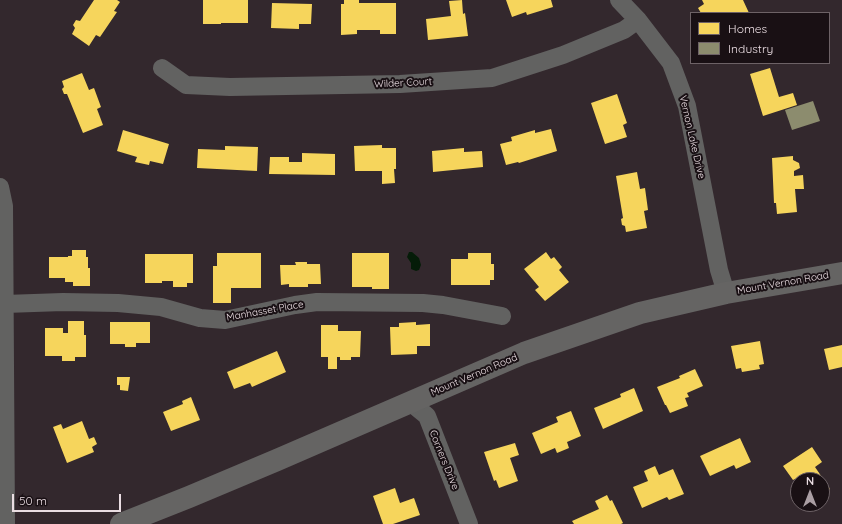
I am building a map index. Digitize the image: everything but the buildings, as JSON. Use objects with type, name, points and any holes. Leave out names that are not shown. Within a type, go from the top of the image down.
[{"type":"main road","name":"Mount Vernon Road","points":[[121,524],[195,495],[539,348],[640,313],[726,293],[842,273]]},
{"type":"street","name":"Vernon Lake Drive","points":[[619,0],[638,20],[671,63],[687,106],[719,270],[726,293]]},
{"type":"street","name":"Wilder Court","points":[[162,68],[186,85],[230,87],[400,84],[492,78],[563,55],[624,30],[638,20]]},
{"type":"street","points":[[0,187],[4,206],[6,524]]},
{"type":"street","name":"Manhasset Place","points":[[5,304],[63,302],[115,303],[161,307],[200,318],[225,320],[294,305],[317,302],[423,303],[443,304],[502,316]]},
{"type":"street","name":"Corners Drive","points":[[410,402],[427,416],[469,524]]},
{"type":"shaded area","points":[[409,252],[412,252],[419,258],[421,265],[419,270],[416,271],[411,269],[411,263],[407,257]]}]
